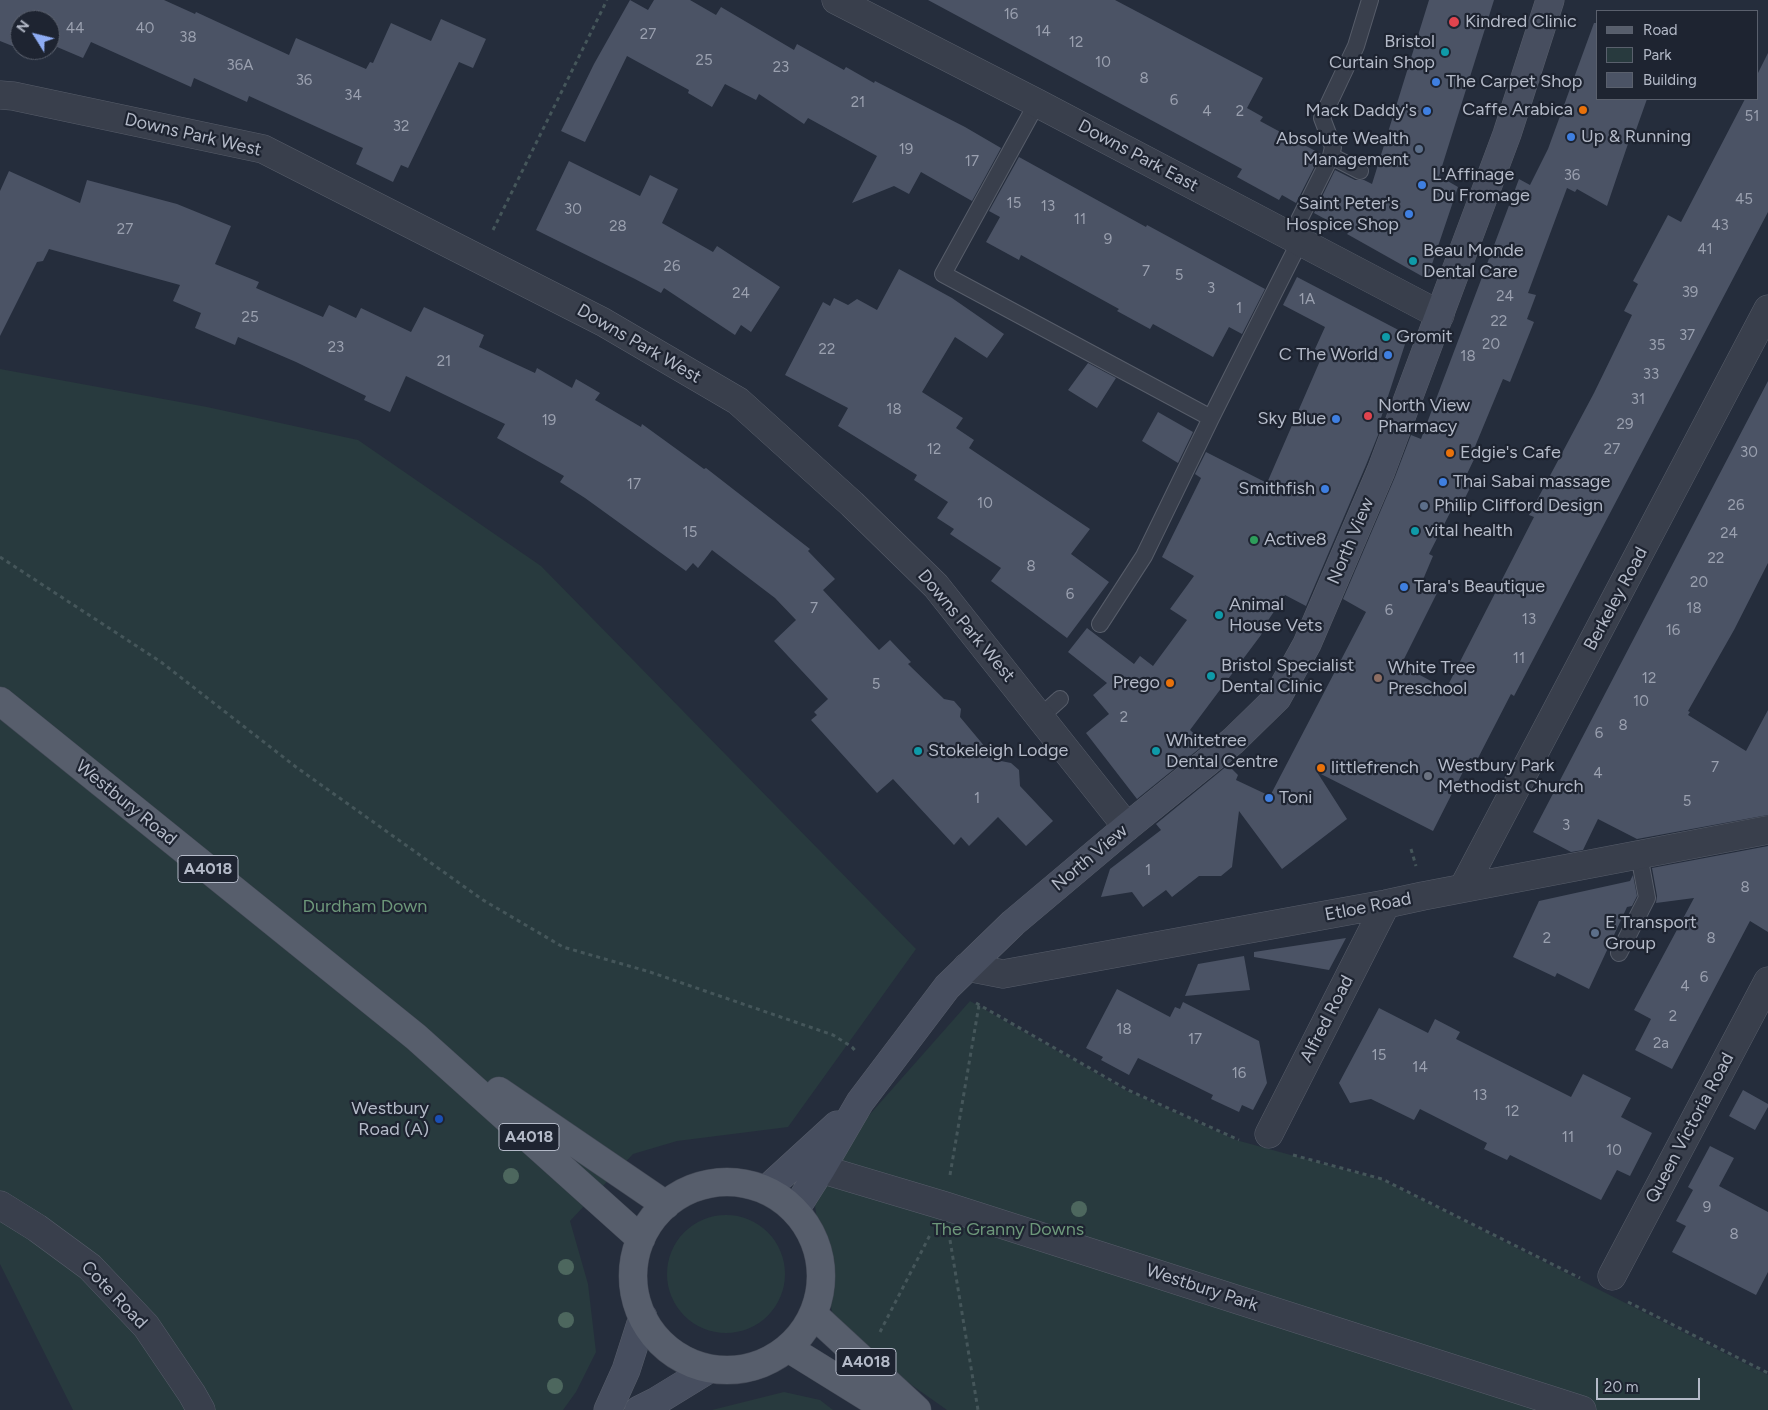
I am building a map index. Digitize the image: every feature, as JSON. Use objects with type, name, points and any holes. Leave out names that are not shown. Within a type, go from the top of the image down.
[{"type":"main road","name":"North View","points":[[795,1210],[822,1169],[860,1102],[947,987],[1013,923],[1233,741],[1277,698],[1306,644],[1381,470],[1507,134],[1550,0]]},
{"type":"main road","name":"Westbury Road","points":[[0,701],[416,1037],[641,1239]]},
{"type":"main road","name":"Westbury Road","points":[[416,1037],[598,1157],[666,1205]]},
{"type":"main road","name":"North View","points":[[766,1190],[860,1102]]},
{"type":"main road","points":[[714,1183],[741,1183],[766,1190],[795,1210],[812,1233],[821,1261],[821,1289],[813,1314],[803,1331],[788,1348],[764,1363],[737,1370],[709,1368],[688,1362],[670,1351],[654,1335],[643,1317],[636,1298],[633,1278],[641,1239],[652,1220],[666,1205],[689,1190],[714,1183]]},
{"type":"main road","name":"A4018","points":[[813,1314],[917,1410]]},
{"type":"main road","points":[[608,1410],[626,1370],[643,1317]]},
{"type":"main road","name":"A4018","points":[[788,1348],[888,1410]]},
{"type":"main road","points":[[639,1410],[709,1368]]},
{"type":"street","name":"Downs Park East","points":[[836,0],[1038,103],[1440,314]]},
{"type":"street","name":"Downs Park West","points":[[0,95],[13,96],[263,149],[603,322],[738,402],[852,504],[936,586],[1127,827]]},
{"type":"street","name":"Berkeley Road","points":[[1464,888],[1768,309]]},
{"type":"street","name":"Etloe Road","points":[[967,966],[1004,974],[1386,904],[1768,830]]},
{"type":"street","name":"Alfred Road","points":[[1258,1138],[1386,904]]},
{"type":"street","name":"Queen Victoria Road","points":[[1616,1287],[1768,981]]},
{"type":"street","name":"Westbury Park","points":[[822,1169],[945,1206],[1582,1410]]},
{"type":"street","name":"Cote Road","points":[[0,1205],[37,1228],[90,1267],[146,1326],[201,1410]]},
{"type":"lane","points":[[1100,624],[1144,556],[1295,239],[1331,156],[1333,147],[1322,118],[1356,46],[1370,0]]},
{"type":"lane","points":[[1038,103],[943,274],[1211,418]]},
{"type":"lane","points":[[1331,156],[1360,170]]},
{"type":"lane","points":[[1040,717],[1060,699]]},
{"type":"lane","points":[[1619,953],[1647,898],[1639,855]]},
{"type":"path","points":[[480,259],[607,0]]},
{"type":"path","points":[[0,557],[162,662],[296,767],[483,900],[563,947],[650,972],[833,1035],[852,1047],[879,1075]]},
{"type":"path","points":[[947,987],[1128,1090],[1237,1140],[1258,1138]]},
{"type":"path","points":[[1291,1154],[1382,1179],[1585,1280]]},
{"type":"path","points":[[865,1361],[945,1206]]},
{"type":"path","points":[[1616,1287],[1768,1373]]},
{"type":"green space","name":"Durdham Down","points":[[0,369],[207,407],[358,440],[541,566],[916,949],[788,1127],[677,1141],[633,1154],[570,1221],[588,1284],[596,1352],[576,1392],[563,1410],[73,1410],[0,1264]]},
{"type":"green space","name":"The Granny Downs","points":[[970,1001],[1127,1091],[1236,1140],[1382,1180],[1768,1375],[1768,1410],[947,1410],[835,1331],[811,1181]]},
{"type":"green space","points":[[726,1215],[749,1220],[768,1232],[780,1251],[785,1274],[780,1297],[768,1316],[749,1328],[726,1333],[703,1328],[684,1316],[672,1297],[667,1274],[672,1251],[684,1232],[703,1220]]},
{"type":"green space","points":[[784,1392],[820,1400],[833,1410],[712,1410]]},
{"type":"building","points":[[0,0],[164,0],[195,14],[196,12],[289,55],[296,38],[366,69],[370,62],[373,63],[391,23],[431,41],[441,19],[486,39],[473,68],[459,62],[408,168],[401,165],[393,182],[356,164],[363,148],[249,96],[247,102],[194,78],[191,87],[91,42],[83,58],[60,48],[60,10],[10,10],[10,45],[0,41]]},
{"type":"building","points":[[630,0],[648,10],[654,0],[690,0],[716,15],[721,7],[794,50],[797,44],[844,70],[846,67],[874,83],[875,81],[965,127],[1001,148],[972,201],[921,172],[909,194],[894,186],[852,203],[877,156],[808,118],[804,124],[759,94],[756,100],[725,84],[712,107],[688,93],[689,90],[627,56],[585,142],[561,131],[594,64]]},
{"type":"building","points":[[928,0],[1115,0],[1263,78],[1247,108],[1263,117],[1260,121],[1321,154],[1296,203],[1282,195],[1279,200],[1237,177],[1242,169]]},
{"type":"building","points":[[1429,0],[1494,0],[1439,176],[1458,187],[1427,279],[1314,213],[1335,170],[1355,180],[1364,180],[1372,184]]},
{"type":"building","points":[[1594,23],[1596,23],[1596,100],[1647,100],[1636,130],[1633,129],[1607,206],[1577,189],[1575,192],[1567,188],[1528,293],[1536,295],[1527,319],[1534,322],[1510,382],[1503,379],[1474,449],[1478,451],[1466,476],[1474,480],[1459,510],[1453,507],[1429,554],[1433,556],[1422,582],[1438,591],[1401,665],[1446,689],[1534,517],[1529,515],[1594,393],[1632,315],[1624,311],[1638,284],[1633,281],[1668,215],[1681,222],[1744,100],[1758,100],[1758,73],[1768,53],[1768,212],[1514,696],[1511,694],[1477,760],[1470,758],[1433,831],[1317,772],[1347,819],[1282,869],[1239,811],[1232,867],[1221,876],[1199,876],[1172,897],[1166,890],[1143,907],[1132,892],[1101,897],[1110,869],[1161,830],[1156,824],[1228,765],[1238,775],[1236,780],[1270,796],[1366,612],[1343,599],[1411,435],[1421,439],[1519,179],[1530,185],[1548,149]]},
{"type":"building","points":[[1019,157],[1146,227],[1147,225],[1265,289],[1242,334],[1229,327],[1213,357],[1153,324],[1150,329],[1117,311],[1119,309],[1021,255],[1019,260],[986,242],[1000,217],[989,211]]},
{"type":"building","points":[[569,161],[640,196],[650,175],[678,189],[662,223],[713,252],[717,246],[780,287],[751,332],[741,325],[735,335],[664,288],[661,293],[536,230]]},
{"type":"building","points":[[9,171],[80,203],[87,180],[177,204],[231,226],[215,264],[259,282],[256,288],[323,317],[329,305],[356,318],[361,308],[411,332],[424,307],[484,335],[479,347],[535,373],[537,368],[572,388],[576,379],[600,393],[595,400],[641,427],[642,424],[704,469],[706,468],[810,549],[808,551],[835,579],[823,590],[879,650],[890,640],[911,662],[908,664],[944,699],[954,701],[961,709],[960,717],[996,760],[1011,763],[1019,770],[1020,786],[1053,821],[1026,846],[998,817],[969,846],[961,837],[954,845],[893,779],[877,793],[811,720],[817,715],[814,712],[828,699],[774,641],[796,620],[775,598],[712,550],[698,568],[693,563],[686,571],[560,482],[564,476],[497,438],[505,424],[406,376],[390,412],[364,400],[366,396],[296,362],[238,337],[235,345],[195,328],[201,313],[173,301],[180,285],[49,249],[43,261],[37,262],[0,336],[0,191]]},
{"type":"building","points":[[899,269],[952,298],[1004,334],[987,358],[955,337],[922,392],[963,418],[956,428],[974,440],[969,448],[1090,529],[1071,554],[1109,582],[1067,638],[991,581],[1001,568],[950,534],[954,529],[937,518],[948,502],[914,480],[917,475],[838,426],[848,408],[785,375],[823,302],[830,306],[834,298],[848,305],[857,299],[877,310]]},
{"type":"building","points":[[1297,277],[1408,335],[1379,424],[1382,425],[1306,606],[1285,595],[1267,622],[1261,635],[1190,730],[1205,744],[1137,799],[1086,733],[1109,714],[1093,695],[1107,683],[1068,652],[1087,628],[1134,664],[1140,656],[1153,666],[1187,620],[1170,609],[1194,576],[1162,557],[1201,478],[1195,474],[1206,452],[1267,483],[1323,354],[1315,349],[1325,327],[1283,305]]},
{"type":"building","points":[[1088,363],[1116,378],[1097,408],[1068,390]]},
{"type":"building","points":[[1768,381],[1768,563],[1734,630],[1688,711],[1690,712],[1688,715],[1746,751],[1768,710],[1768,815],[1637,839],[1598,819],[1583,850],[1571,852],[1533,832]]},
{"type":"building","points":[[1158,412],[1193,432],[1178,463],[1142,441]]},
{"type":"building","points":[[1768,846],[1768,932],[1750,921],[1672,1069],[1635,1050],[1651,1019],[1634,1010],[1694,898],[1656,903],[1657,896],[1652,868]]},
{"type":"building","points":[[1633,875],[1637,896],[1632,906],[1627,907],[1589,989],[1557,973],[1555,977],[1513,957],[1539,901],[1630,881]]},
{"type":"building","points":[[1346,938],[1329,970],[1254,957],[1254,952]]},
{"type":"building","points":[[1244,956],[1250,990],[1185,996],[1198,964]]},
{"type":"building","points":[[1117,989],[1170,1017],[1175,1007],[1180,1009],[1183,1002],[1259,1041],[1267,1083],[1253,1110],[1242,1105],[1239,1112],[1211,1099],[1213,1095],[1138,1058],[1129,1075],[1101,1060],[1103,1057],[1086,1048]]},
{"type":"building","points":[[1379,1008],[1428,1033],[1435,1019],[1460,1032],[1456,1039],[1571,1097],[1583,1074],[1631,1098],[1621,1117],[1652,1133],[1630,1176],[1617,1170],[1601,1200],[1510,1155],[1507,1160],[1484,1149],[1487,1143],[1420,1109],[1414,1120],[1371,1099],[1350,1103],[1339,1083]]},
{"type":"building","points":[[1743,1090],[1768,1104],[1755,1130],[1729,1116]]},
{"type":"building","points":[[1710,1146],[1734,1158],[1719,1186],[1768,1212],[1768,1272],[1756,1295],[1672,1252],[1686,1226],[1676,1221],[1693,1190],[1688,1187]]},
{"type":"place","name":"Kindred Clinic","points":[[1454,22]]},
{"type":"place","name":"Bristol Curtain Shop","points":[[1445,52]]},
{"type":"place","name":"The Carpet Shop","points":[[1436,82]]},
{"type":"place","name":"Caffe Arabica","points":[[1583,110]]},
{"type":"place","name":"Mack Daddy's","points":[[1427,111]]},
{"type":"place","name":"Up & Running","points":[[1571,137]]},
{"type":"place","name":"Absolute Wealth Management","points":[[1419,149]]},
{"type":"place","name":"L'Affinage Du Fromage","points":[[1422,185]]},
{"type":"place","name":"Saint Peter's Hospice Shop","points":[[1409,214]]},
{"type":"place","name":"Beau Monde Dental Care","points":[[1413,261]]},
{"type":"place","name":"Gromit","points":[[1386,337]]},
{"type":"place","name":"C The World","points":[[1388,355]]},
{"type":"place","name":"North View Pharmacy","points":[[1368,416]]},
{"type":"place","name":"Sky Blue","points":[[1336,419]]},
{"type":"place","name":"Edgie's Cafe","points":[[1450,453]]},
{"type":"place","name":"Thai Sabai massage","points":[[1443,482]]},
{"type":"place","name":"Smithfish","points":[[1325,489]]},
{"type":"place","name":"Philip Clifford Design","points":[[1424,506]]},
{"type":"place","name":"vital health","points":[[1415,531]]},
{"type":"place","name":"Active8","points":[[1254,540]]},
{"type":"place","name":"Tara's Beautique","points":[[1404,587]]},
{"type":"place","name":"Animal House Vets","points":[[1219,615]]},
{"type":"place","name":"Bristol Specialist Dental Clinic","points":[[1211,676]]},
{"type":"place","name":"White Tree Preschool","points":[[1378,678]]},
{"type":"place","name":"Prego","points":[[1170,683]]},
{"type":"place","name":"Stokeleigh Lodge","points":[[918,751]]},
{"type":"place","name":"Whitetree Dental Centre","points":[[1156,751]]},
{"type":"place","name":"littlefrench","points":[[1321,768]]},
{"type":"place","name":"Westbury Park Methodist Church","points":[[1428,776]]},
{"type":"place","name":"Toni","points":[[1269,798]]},
{"type":"place","name":"E Transport Group","points":[[1595,933]]},
{"type":"place","name":"Westbury Road (A)","points":[[439,1119]]}]
